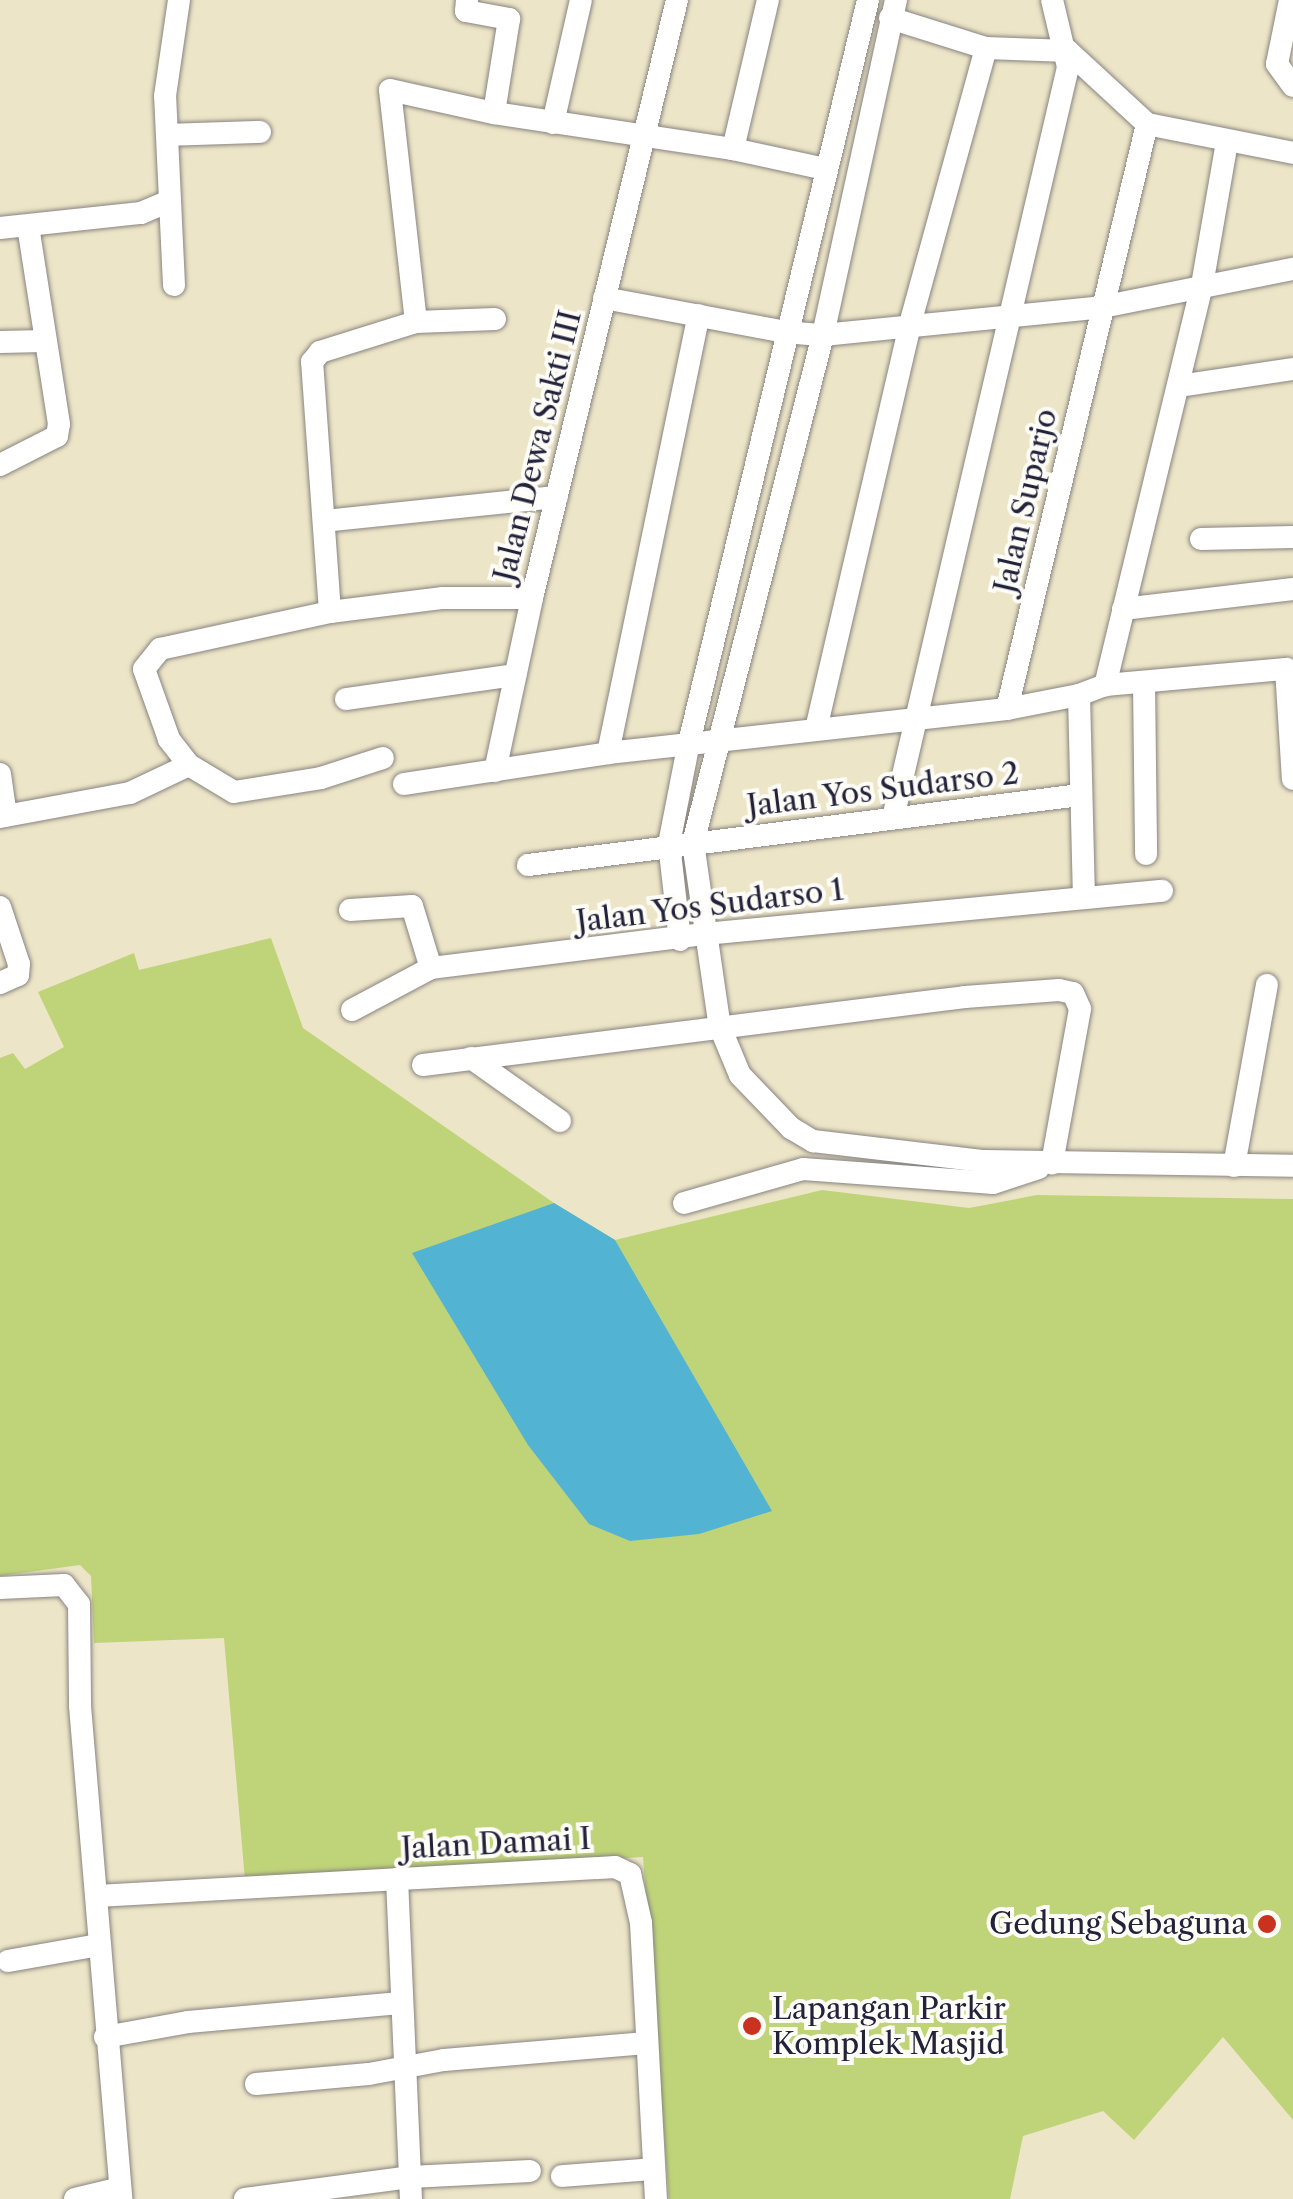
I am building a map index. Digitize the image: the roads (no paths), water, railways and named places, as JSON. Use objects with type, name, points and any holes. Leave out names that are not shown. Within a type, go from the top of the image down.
[{"type":"street","points":[[174,286],[164,96],[179,0]]},
{"type":"street","points":[[467,0],[466,10],[510,19],[494,113]]},
{"type":"street","points":[[553,123],[581,0]]},
{"type":"street","name":"Jalan Dewa Sakti III","points":[[495,771],[532,598],[677,0]]},
{"type":"street","points":[[733,148],[768,0]]},
{"type":"street","points":[[680,940],[669,844],[688,747],[868,0]]},
{"type":"street","points":[[893,818],[1068,67],[1068,51],[1052,0]]},
{"type":"street","points":[[1290,0],[1277,64],[1293,86]]},
{"type":"street","points":[[1293,153],[1147,124],[1068,51],[986,48],[893,9],[823,334],[693,843],[720,1027],[740,1075],[791,1128],[813,1141],[984,1160],[1293,1166]]},
{"type":"street","points":[[816,729],[910,324],[986,48]]},
{"type":"street","points":[[416,322],[390,90],[553,123],[733,148],[825,169]]},
{"type":"street","name":"Jalan Suparjo","points":[[1007,710],[1147,124]]},
{"type":"street","points":[[168,135],[260,132]]},
{"type":"street","points":[[1106,685],[1202,285],[1227,142]]},
{"type":"street","points":[[0,228],[142,214],[167,202]]},
{"type":"street","points":[[0,465],[57,436],[59,424],[28,226]]},
{"type":"street","points":[[604,298],[785,332],[823,334],[1102,307],[1293,269]]},
{"type":"street","points":[[608,753],[699,314]]},
{"type":"street","points":[[330,612],[312,362],[320,352],[416,322],[495,318]]},
{"type":"street","points":[[0,342],[44,340]]},
{"type":"street","points":[[1179,386],[1293,369]]},
{"type":"street","points":[[324,521],[557,497]]},
{"type":"street","points":[[1201,540],[1293,537]]},
{"type":"street","points":[[1124,609],[1293,589]]},
{"type":"street","points":[[383,758],[321,778],[242,792],[229,790],[189,765],[168,739],[144,669],[147,660],[160,649],[330,612],[443,598],[532,598]]},
{"type":"street","points":[[404,784],[608,753],[1007,710],[1079,695],[1106,685],[1289,669],[1293,779]]},
{"type":"street","points":[[346,699],[515,674]]},
{"type":"street","points":[[1144,682],[1146,854]]},
{"type":"street","points":[[1079,695],[1084,896]]},
{"type":"street","points":[[0,774],[3,817],[130,793],[189,765]]},
{"type":"street","name":"Jalan Yos Sudarso 2","points":[[528,865],[669,844],[1080,796]]},
{"type":"street","name":"Jalan Yos Sudarso 1","points":[[352,1010],[431,968],[705,934],[1162,891]]},
{"type":"street","points":[[350,910],[412,906],[431,968]]},
{"type":"street","points":[[0,907],[19,964],[18,976],[0,983]]},
{"type":"street","points":[[1234,1166],[1267,985]]},
{"type":"street","points":[[423,1064],[966,997],[1040,990],[1073,993],[1080,1009],[1052,1163]]},
{"type":"street","points":[[471,1058],[560,1121]]},
{"type":"street","points":[[684,1203],[804,1168],[993,1183],[1052,1163]]},
{"type":"street","points":[[0,1588],[64,1584],[79,1604],[80,1706],[120,2193],[76,2199]]},
{"type":"street","name":"Jalan Damai I","points":[[96,1896],[615,1867],[630,1874],[641,1923],[656,2199]]},
{"type":"street","points":[[397,1880],[410,2188]]},
{"type":"street","points":[[8,1961],[99,1945]]},
{"type":"street","points":[[105,2037],[188,2022],[400,2003]]},
{"type":"street","points":[[256,2084],[646,2044]]},
{"type":"street","points":[[562,2176],[654,2169]]},
{"type":"street","points":[[245,2199],[410,2188],[530,2171]]},
{"type":"water","points":[[554,1203],[615,1240],[772,1511],[699,1534],[630,1541],[589,1524],[528,1445],[412,1253]]},
{"type":"place","name":"Gedung Sebaguna","points":[[1267,1924]]},
{"type":"place","name":"Lapangan Parkir Komplek Masjid","points":[[752,2026]]}]
